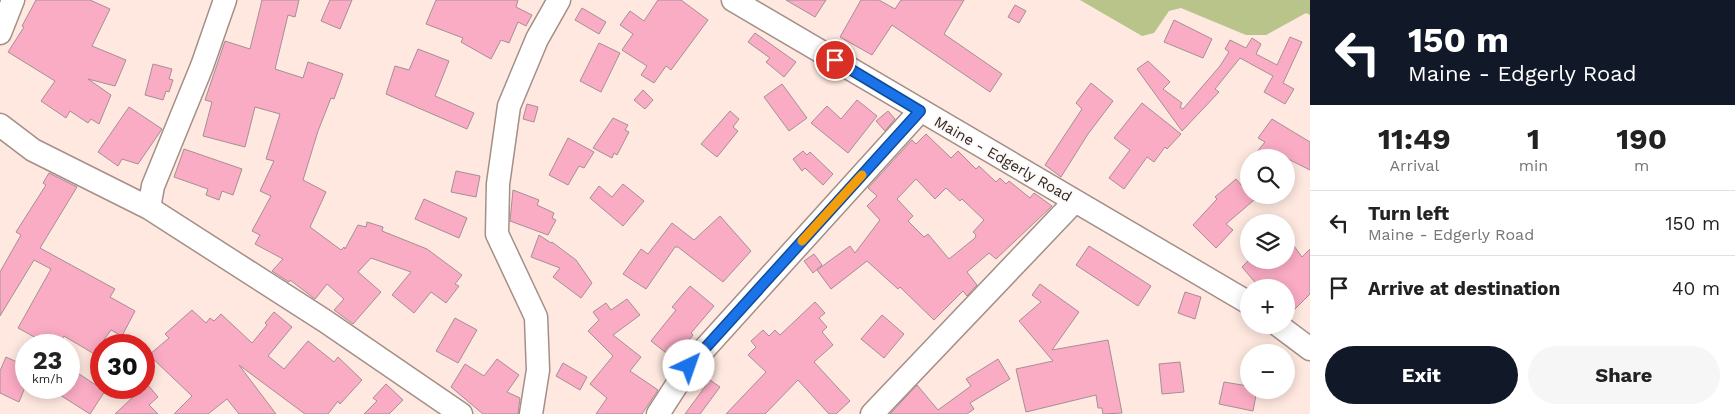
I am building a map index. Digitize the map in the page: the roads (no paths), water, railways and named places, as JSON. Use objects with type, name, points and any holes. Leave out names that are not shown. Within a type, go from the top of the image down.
[{"type":"street","points":[[0,33],[13,0]]},
{"type":"street","points":[[149,208],[153,186],[202,66],[225,0]]},
{"type":"street","points":[[531,414],[538,370],[536,317],[497,234],[498,184],[509,106],[537,39],[560,0]]},
{"type":"street","name":"Maine - Edgerly Road","points":[[733,0],[1240,298]]},
{"type":"street","points":[[658,414],[689,366],[920,111]]},
{"type":"street","points":[[0,125],[33,150],[149,208],[325,321],[461,414]]},
{"type":"street","points":[[872,414],[1074,201]]},
{"type":"street","points":[[1290,334],[1310,349]]}]
